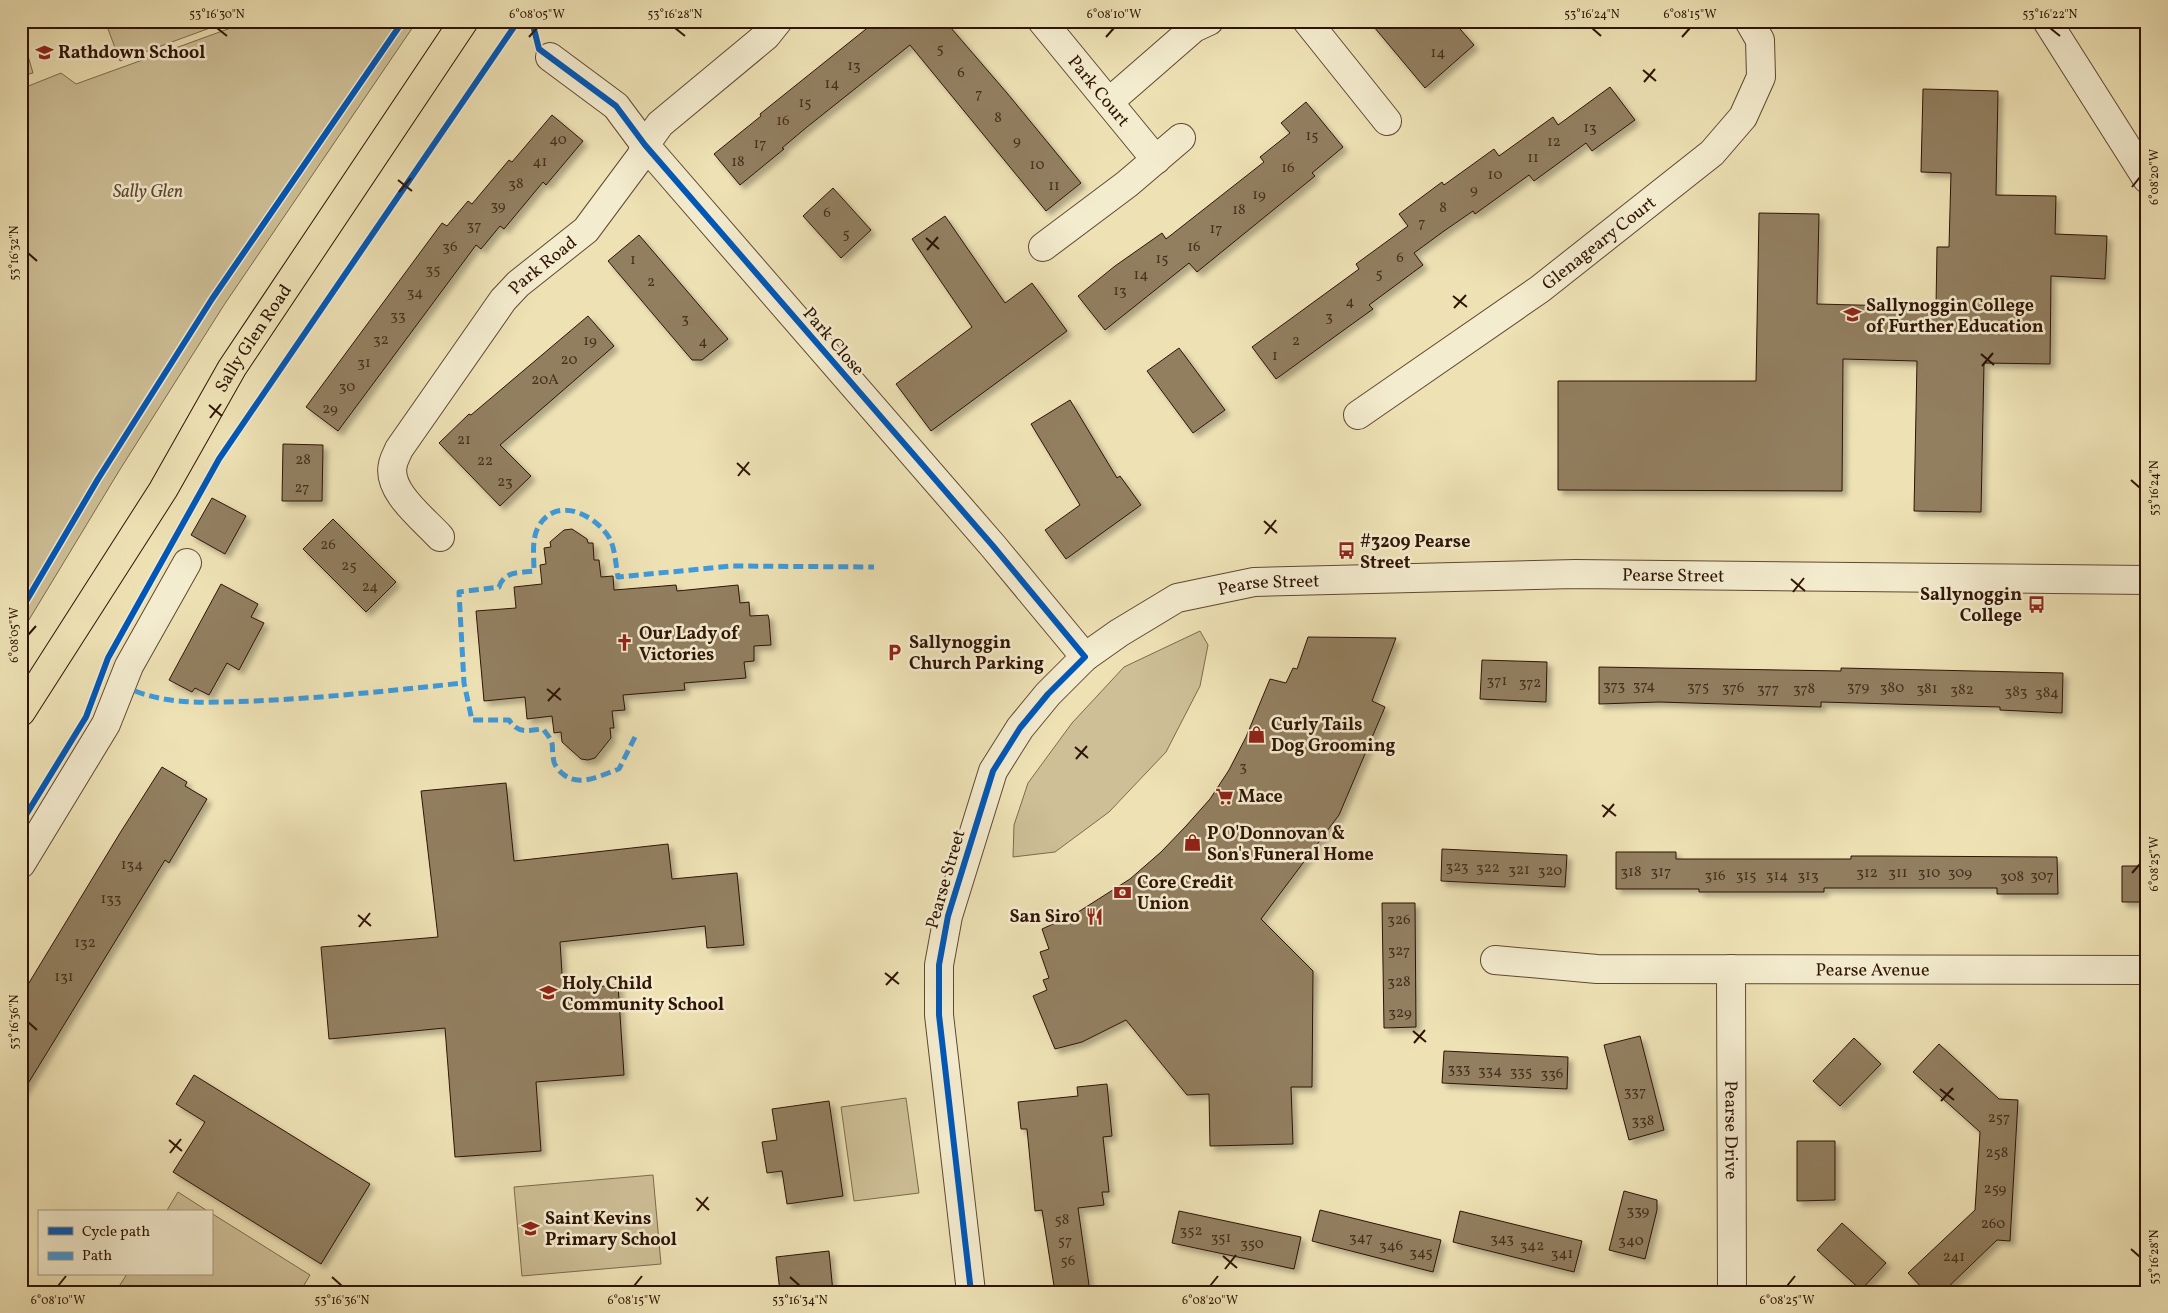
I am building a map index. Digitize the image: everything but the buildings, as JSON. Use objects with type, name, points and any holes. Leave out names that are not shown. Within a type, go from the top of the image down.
[{"type":"main road","name":"Sally Glen Road","points":[[21,712],[163,490],[232,368],[464,21]]},
{"type":"street","name":"Park Road","points":[[440,537],[399,493],[393,478],[392,465],[399,449],[504,300],[518,284],[586,230],[641,156],[645,145],[660,124],[766,36],[778,21]]},
{"type":"street","name":"Park Court","points":[[1042,21],[1156,160]]},
{"type":"street","points":[[1109,102],[1194,28],[1209,21]]},
{"type":"street","points":[[1307,21],[1387,122]]},
{"type":"street","name":"Glenageary Court","points":[[1358,415],[1540,289],[1712,153],[1743,117],[1761,76],[1760,40],[1749,21]]},
{"type":"street","points":[[2048,21],[2147,179]]},
{"type":"street","name":"Park Close","points":[[550,57],[616,106],[645,145],[993,546],[1085,657]]},
{"type":"street","points":[[1043,247],[1156,160],[1181,138]]},
{"type":"street","points":[[21,864],[106,724],[129,666],[187,562]]},
{"type":"street","name":"Pearse Street","points":[[971,1292],[939,1015],[940,957],[948,916],[993,771],[1020,728],[1048,694],[1085,657],[1119,633],[1177,598],[1254,582],[1575,574],[2147,580]]},
{"type":"street","name":"Pearse Avenue","points":[[1495,960],[1597,968],[2147,970]]},
{"type":"street","name":"Pearse Drive","points":[[1732,969],[1732,1292]]},
{"type":"green space","points":[[105,21],[229,21],[120,61]]},
{"type":"green space","name":"Sally Glen","points":[[250,21],[417,21],[224,305],[119,471],[21,633],[21,89],[61,73],[76,84]]},
{"type":"green space","points":[[21,32],[33,73],[21,76]]},
{"type":"green space","points":[[1200,631],[1208,645],[1200,686],[1166,752],[1109,812],[1055,852],[1013,857],[1014,825],[1028,783],[1072,723],[1124,667]]},
{"type":"green space","points":[[906,1098],[919,1193],[854,1201],[841,1107]]},
{"type":"green space","points":[[653,1175],[661,1264],[522,1276],[514,1187]]},
{"type":"green space","points":[[178,1192],[206,1210],[167,1210]]},
{"type":"green space","points":[[212,1214],[310,1275],[300,1292],[123,1292],[118,1288],[126,1276],[212,1276]]},
{"type":"marked path","points":[[635,737],[619,769],[598,777],[576,780],[569,778],[556,767],[552,742],[543,729],[520,730],[509,720],[472,720],[464,683],[459,592],[499,587],[508,575],[534,571],[536,532],[543,520],[552,513],[562,510],[573,511],[584,515],[603,529],[612,543],[618,577],[732,566],[874,567]]},
{"type":"marked path","points":[[135,691],[150,696],[179,701],[224,702],[359,694],[464,683]]},
{"type":"cycle path","points":[[21,610],[98,479],[212,299],[403,21]]},
{"type":"cycle path","points":[[21,823],[86,717],[108,658],[219,459],[518,21]]},
{"type":"cycle path","points":[[532,21],[539,49],[616,106],[645,145],[993,546],[1085,657],[1048,694],[1020,728],[993,771],[948,916],[939,965],[939,1015],[971,1292]]},
{"type":"place","name":"Rathdown School","points":[[44,52]]},
{"type":"place","name":"Sallynoggin College of Further Education","points":[[1852,315]]},
{"type":"place","name":"#3209 Pearse Street","points":[[1346,551]]},
{"type":"place","name":"Sallynoggin College","points":[[2036,604]]},
{"type":"place","name":"Our Lady of Victories","points":[[625,643]]},
{"type":"place","name":"Sallynoggin Church Parking","points":[[895,652]]},
{"type":"place","name":"Curly Tails Dog Grooming","points":[[1257,734]]},
{"type":"place","name":"Mace","points":[[1224,796]]},
{"type":"place","name":"P O'Donnovan & Son's Funeral Home","points":[[1193,843]]},
{"type":"place","name":"Core Credit Union","points":[[1123,892]]},
{"type":"place","name":"San Siro","points":[[1094,916]]},
{"type":"place","name":"Holy Child Community School","points":[[548,993]]},
{"type":"place","name":"Saint Kevins Primary School","points":[[531,1228]]}]
